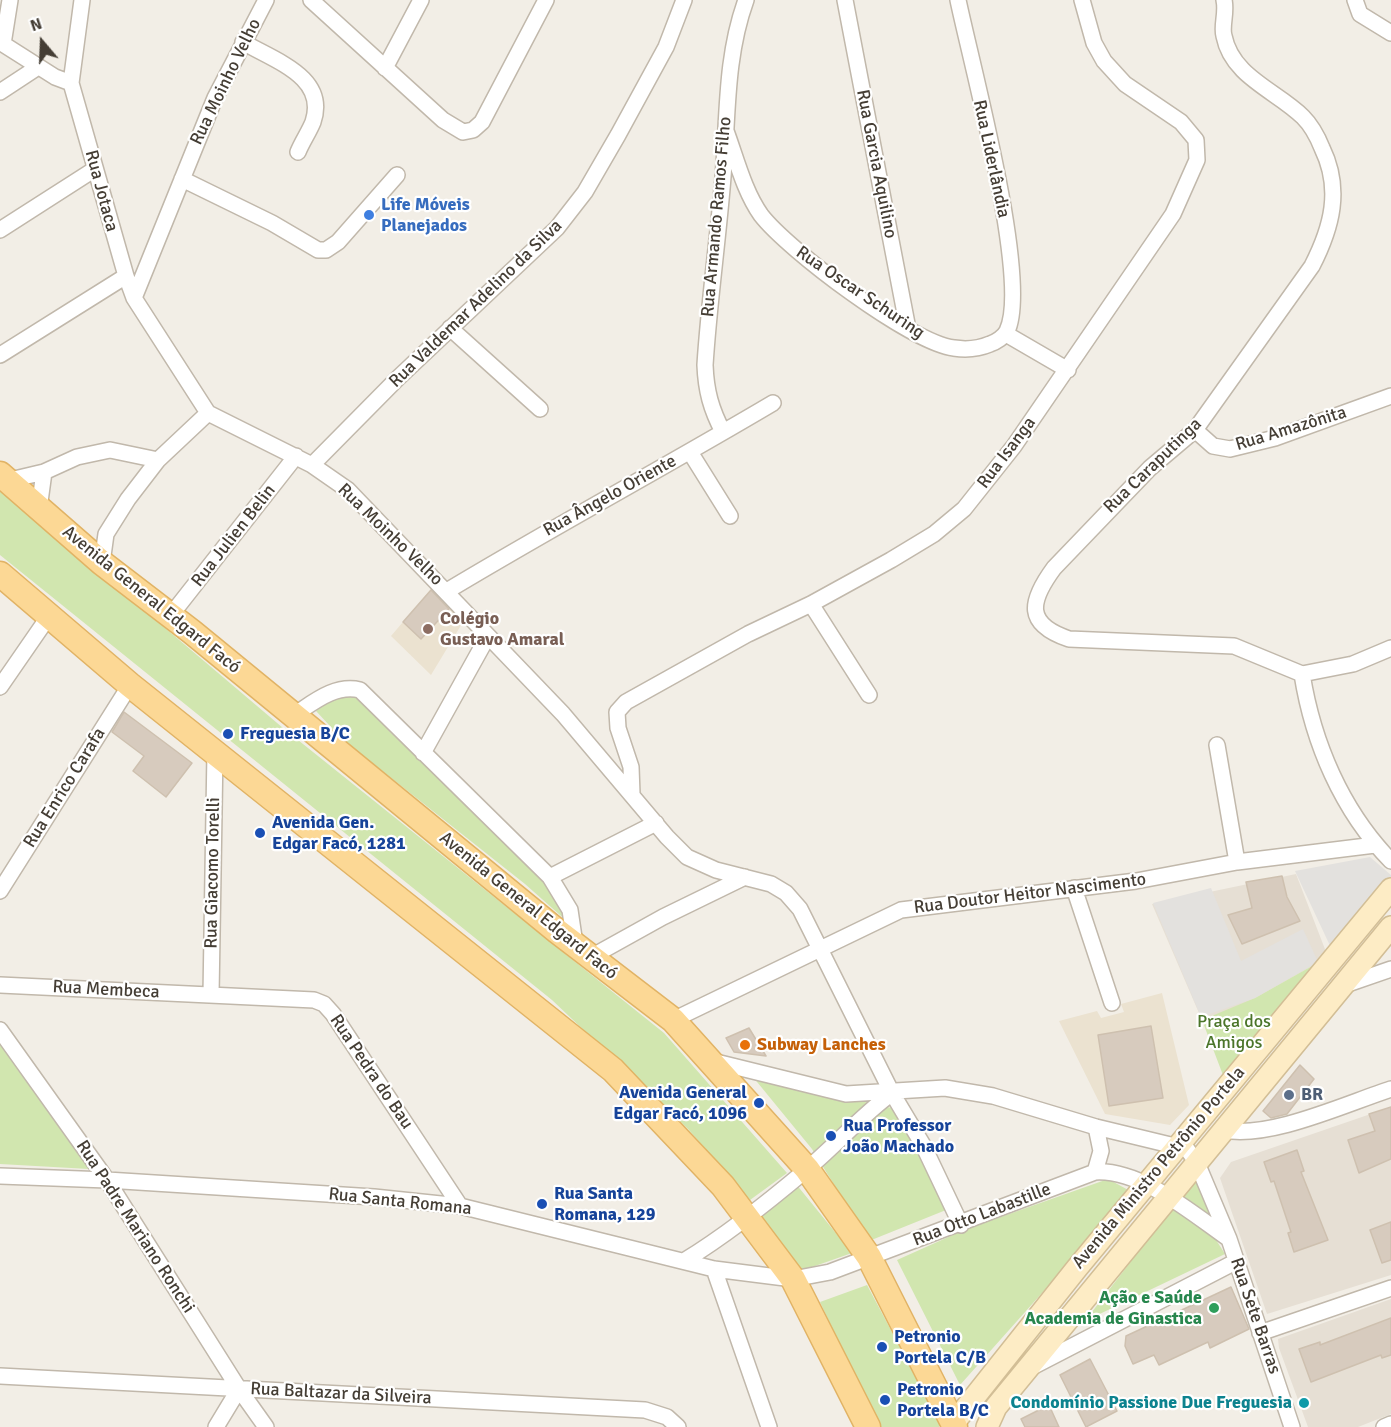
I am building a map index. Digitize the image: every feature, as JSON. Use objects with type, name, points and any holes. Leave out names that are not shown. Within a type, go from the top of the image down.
[{"type":"main road","name":"Avenida General Edgard Facó","points":[[3,478],[102,563],[171,615],[583,950],[673,1020],[807,1169],[869,1257],[953,1426]]},
{"type":"main road","points":[[0,574],[130,685],[613,1070],[723,1185],[792,1279],[868,1427]]},
{"type":"main road","name":"Avenida Ministro Petrônio Portela","points":[[953,1426],[1077,1268],[1391,889]]},
{"type":"main road","name":"Avenida Ministro Petrônio Portela","points":[[987,1427],[996,1407],[1391,927]]},
{"type":"street","points":[[10,0],[2,43],[38,67],[71,83],[82,0]]},
{"type":"street","name":"Rua Moinho Velho","points":[[266,0],[215,98],[162,234],[134,298],[208,413],[246,434],[296,456],[348,490],[563,714],[687,857],[716,870],[771,884],[786,893],[800,909],[823,950],[892,1093],[923,1145],[961,1225]]},
{"type":"street","points":[[311,0],[443,120],[463,132],[473,130],[482,122],[546,0]]},
{"type":"street","points":[[385,68],[421,0]]},
{"type":"street","name":"Rua Valdemar Adelino da Silva","points":[[312,465],[450,328],[557,228],[585,192],[666,47],[684,0]]},
{"type":"street","name":"Rua Armando Ramos Filho","points":[[723,432],[712,411],[706,391],[705,365],[726,131],[728,77],[733,42],[746,0]]},
{"type":"street","name":"Rua Garcia Aquilino","points":[[845,0],[908,329]]},
{"type":"street","name":"Rua Liderlândia","points":[[958,0],[1011,256],[1012,319],[1006,334]]},
{"type":"street","name":"Rua Isanga","points":[[632,794],[631,767],[618,728],[617,712],[626,702],[748,634],[811,604],[934,534],[964,509],[1014,446],[1068,370],[1173,214],[1191,179],[1198,150],[1191,131],[1125,84],[1104,61],[1094,43],[1082,0]]},
{"type":"street","name":"Rua Caraputinga","points":[[1224,0],[1227,13],[1223,35],[1235,60],[1248,75],[1304,117],[1328,159],[1335,190],[1326,239],[1312,266],[1195,430],[1150,468],[1074,544],[1041,586],[1036,603],[1036,615],[1048,632],[1069,639],[1234,646],[1302,674]]},
{"type":"street","points":[[1355,0],[1360,14],[1391,33]]},
{"type":"street","points":[[243,42],[304,78],[313,89],[317,102],[313,123],[298,152]]},
{"type":"street","points":[[0,92],[38,67]]},
{"type":"street","name":"Rua Jotaca","points":[[71,83],[134,298]]},
{"type":"street","name":"Rua Oscar Schuring","points":[[726,131],[747,189],[760,213],[781,238],[810,262],[908,329],[952,348],[977,349],[995,343],[1006,334]]},
{"type":"street","points":[[0,230],[95,169]]},
{"type":"street","points":[[182,179],[272,223],[318,250],[326,250],[338,242],[397,174]]},
{"type":"street","points":[[0,355],[126,276]]},
{"type":"street","points":[[450,328],[540,409]]},
{"type":"street","points":[[1006,334],[1068,370]]},
{"type":"street","name":"Rua Amazônita","points":[[1195,430],[1213,446],[1230,449],[1275,438],[1391,396]]},
{"type":"street","name":"Rua Ângelo Oriente","points":[[447,591],[566,519],[690,452],[773,403]]},
{"type":"street","points":[[102,563],[106,534],[128,499],[158,460],[208,413]]},
{"type":"street","points":[[3,478],[44,472],[77,457],[110,450],[158,460]]},
{"type":"street","points":[[690,452],[730,516]]},
{"type":"street","name":"Rua Julien Belin","points":[[171,615],[296,456]]},
{"type":"street","points":[[39,509],[44,472]]},
{"type":"street","points":[[81,545],[106,534]]},
{"type":"street","points":[[811,604],[869,695]]},
{"type":"street","points":[[0,687],[50,616]]},
{"type":"street","points":[[423,753],[488,636]]},
{"type":"street","points":[[1391,648],[1353,664],[1302,674],[1307,702],[1336,785],[1352,813],[1375,845],[1391,861]]},
{"type":"street","name":"Rua Enrico Carafa","points":[[0,891],[130,685]]},
{"type":"street","points":[[294,715],[338,689],[350,687],[360,690],[550,877],[570,910],[583,950],[663,917],[746,877]]},
{"type":"street","points":[[1217,745],[1237,862]]},
{"type":"street","name":"Rua Giacomo Torelli","points":[[211,995],[215,751]]},
{"type":"street","points":[[550,877],[656,823]]},
{"type":"street","name":"Rua Doutor Heitor Nascimento","points":[[673,1020],[823,950],[901,910],[1136,881],[1237,862],[1375,845]]},
{"type":"street","points":[[1074,888],[1112,1003]]},
{"type":"street","points":[[1342,986],[1391,969]]},
{"type":"street","name":"Rua Membeca","points":[[0,985],[211,995]]},
{"type":"street","name":"Rua Pedra do Bau","points":[[211,995],[314,1000],[324,1004],[333,1014],[460,1206]]},
{"type":"street","name":"Rua Padre Mariano Ronchi","points":[[0,1030],[106,1180],[239,1389],[266,1427]]},
{"type":"street","points":[[711,1061],[846,1094],[945,1088],[983,1094],[1096,1127],[1178,1145]]},
{"type":"street","points":[[1224,1130],[1239,1133],[1276,1128],[1391,1089]]},
{"type":"street","points":[[684,1261],[747,1219],[807,1169],[866,1113],[892,1093]]},
{"type":"street","points":[[1096,1127],[1101,1151],[1095,1172],[1119,1174],[1170,1197]]},
{"type":"street","name":"Rua Sete Barras","points":[[1178,1145],[1187,1149],[1197,1163],[1229,1239],[1292,1427]]},
{"type":"street","name":"Rua Otto Labastille","points":[[792,1279],[830,1272],[961,1225],[1095,1172]]},
{"type":"street","name":"Rua Santa Romana","points":[[0,1176],[106,1180],[374,1197],[460,1206],[714,1269],[792,1279]]},
{"type":"street","name":"Rua Sete Barras","points":[[1170,1197],[1229,1239]]},
{"type":"street","points":[[1029,1368],[1237,1262]]},
{"type":"street","points":[[714,1269],[769,1427]]},
{"type":"street","points":[[1260,1333],[1391,1288]]},
{"type":"street","name":"Rua Baltazar da Silveira","points":[[0,1376],[645,1410],[667,1417],[678,1427]]},
{"type":"street","points":[[216,1427],[239,1389]]},
{"type":"street","points":[[1384,1427],[1391,1424]]},
{"type":"shaded area","name":"Colégio Gustavo Amaral","points":[[432,588],[463,622],[431,675],[391,636]]},
{"type":"shaded area","points":[[1370,857],[1391,875],[1391,879],[1332,950],[1295,871]]},
{"type":"shaded area","points":[[1296,874],[1328,957],[1247,1003],[1202,1020],[1152,904]]},
{"type":"shaded area","points":[[1211,888],[1241,961],[1303,929],[1318,962],[1255,998],[1201,1017],[1153,903]]},
{"type":"shaded area","points":[[1162,993],[1189,1105],[1170,1125],[1105,1114],[1059,1021],[1097,1011],[1101,1018],[1124,1012],[1121,1004]]},
{"type":"shaded area","points":[[1391,1107],[1391,1275],[1267,1314],[1220,1178],[1231,1162]]},
{"type":"shaded area","points":[[1391,1299],[1391,1414],[1358,1427],[1308,1427],[1279,1348],[1278,1339]]},
{"type":"green space","points":[[0,488],[283,728],[664,1033],[787,1173],[750,1200],[688,1129],[552,1000],[0,555]]},
{"type":"green space","points":[[350,689],[368,705],[390,732],[545,878],[569,923],[525,884],[342,739],[316,711],[335,695]]},
{"type":"green space","name":"Praça dos Amigos","points":[[1328,957],[1226,1083],[1202,1020],[1255,998]]},
{"type":"green space","points":[[0,1039],[89,1169],[0,1164]]},
{"type":"green space","points":[[753,1077],[901,1110],[946,1210],[869,1241],[812,1149]]},
{"type":"green space","points":[[1197,1175],[1218,1225],[1176,1195]]},
{"type":"green space","points":[[1108,1179],[1132,1192],[960,1385],[897,1260],[964,1230]]},
{"type":"green space","points":[[796,1184],[852,1253],[798,1272],[756,1214]]},
{"type":"green space","points":[[1172,1208],[1211,1232],[1225,1254],[1085,1321]]},
{"type":"green space","points":[[867,1285],[941,1424],[939,1427],[878,1427],[820,1302]]},
{"type":"building","points":[[431,590],[449,609],[421,639],[403,622]]},
{"type":"building","points":[[124,712],[192,763],[166,797],[133,771],[144,756],[112,732]]},
{"type":"building","points":[[1282,876],[1287,897],[1300,921],[1242,944],[1228,915],[1252,908],[1246,882]]},
{"type":"building","points":[[1151,1026],[1163,1098],[1109,1106],[1098,1035]]},
{"type":"building","name":"Subway Lanches","points":[[749,1028],[766,1056],[734,1052],[726,1038]]},
{"type":"building","name":"BR","points":[[1300,1065],[1314,1079],[1287,1114],[1271,1118],[1263,1111]]},
{"type":"building","points":[[1391,1107],[1391,1159],[1359,1173],[1348,1140],[1375,1131],[1369,1114]]},
{"type":"building","points":[[1297,1150],[1304,1171],[1301,1172],[1328,1240],[1294,1252],[1288,1233],[1291,1232],[1274,1181],[1271,1182],[1264,1162]]},
{"type":"building","points":[[1391,1222],[1391,1260],[1382,1263],[1370,1230]]},
{"type":"building","name":"Ação e Saúde Academia de Ginastica","points":[[1231,1287],[1249,1329],[1210,1348],[1208,1342],[1159,1365],[1154,1355],[1133,1364],[1125,1346],[1126,1336]]},
{"type":"building","points":[[1391,1318],[1391,1355],[1382,1358],[1381,1355],[1311,1382],[1299,1349],[1320,1342],[1320,1345]]},
{"type":"building","points":[[1090,1359],[1117,1411],[1086,1427],[1060,1375]]},
{"type":"building","points":[[1049,1405],[1059,1427],[1025,1427],[1021,1419]]},
{"type":"place","name":"Life Móveis Planejados","points":[[369,215]]},
{"type":"place","name":"Colégio Gustavo Amaral","points":[[428,629]]},
{"type":"place","name":"Freguesia B/C","points":[[228,734]]},
{"type":"place","name":"Avenida Gen. Edgar Facó, 1281","points":[[260,833]]},
{"type":"place","name":"Subway Lanches","points":[[745,1045]]},
{"type":"place","name":"BR","points":[[1289,1095]]},
{"type":"place","name":"Avenida General Edgar Facó, 1096","points":[[759,1103]]},
{"type":"place","name":"Rua Professor João Machado","points":[[831,1136]]},
{"type":"place","name":"Rua Santa Romana, 129","points":[[542,1204]]},
{"type":"place","name":"Ação e Saúde Academia de Ginastica","points":[[1214,1308]]},
{"type":"place","name":"Petronio Portela C/B","points":[[882,1347]]},
{"type":"place","name":"Petronio Portela B/C","points":[[885,1400]]},
{"type":"place","name":"Condomínio Passione Due Freguesia","points":[[1304,1403]]}]
